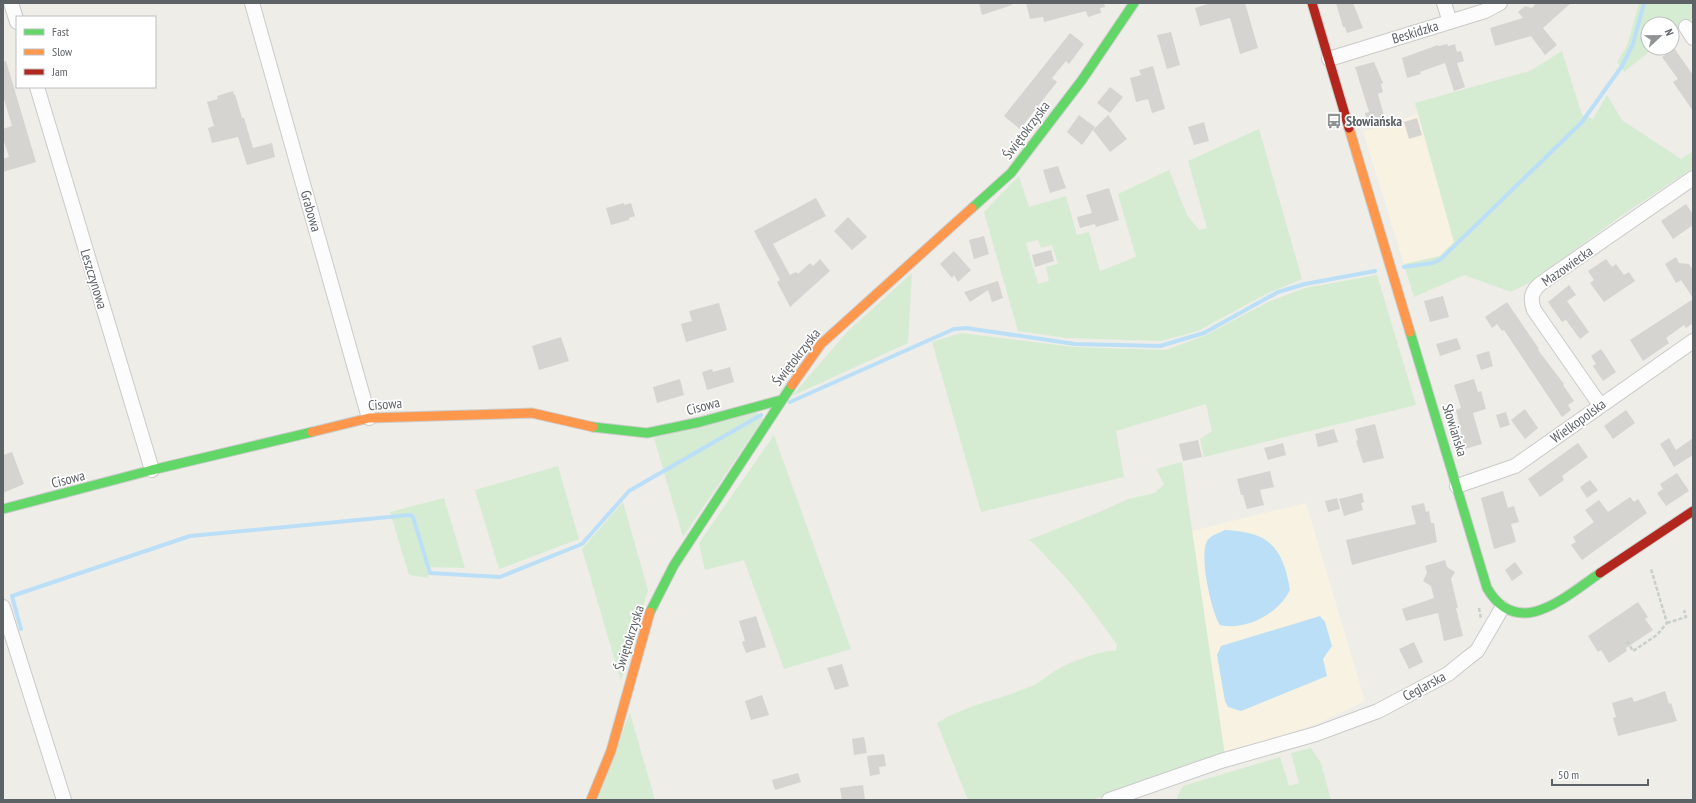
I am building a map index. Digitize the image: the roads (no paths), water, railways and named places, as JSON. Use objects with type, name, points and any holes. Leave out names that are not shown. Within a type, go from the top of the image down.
[{"type":"street","points":[[11,3],[16,19]]},
{"type":"street","name":"Grabowa","points":[[252,3],[369,418]]},
{"type":"street","name":"Świętokrzyska","points":[[591,800],[611,752],[650,614],[674,565],[764,429],[777,401],[821,344],[1011,173],[1082,80],[1134,3]]},
{"type":"street","name":"Słowiańska","points":[[1312,3],[1487,588],[1491,597],[1502,608]]},
{"type":"street","points":[[1444,3],[1450,22]]},
{"type":"street","name":"Beskidzka","points":[[1329,59],[1485,11],[1500,3]]},
{"type":"street","name":"Leszczynowa","points":[[36,88],[152,470]]},
{"type":"street","name":"Mazowiecka","points":[[1600,405],[1534,310],[1531,296],[1540,284],[1693,178]]},
{"type":"street","name":"Wielkopolska","points":[[1457,486],[1515,466],[1693,341]]},
{"type":"street","name":"Cisowa","points":[[3,509],[152,470],[369,418],[532,413],[586,426],[647,433],[700,422],[777,401]]},
{"type":"street","points":[[1502,608],[1509,612],[1529,614],[1553,605],[1693,511]]},
{"type":"street","points":[[3,607],[64,800]]},
{"type":"street","name":"Ceglarska","points":[[1109,800],[1221,761],[1316,734],[1378,711],[1448,674],[1477,651],[1502,608]]},
{"type":"water","points":[[1225,530],[1253,534],[1263,539],[1278,553],[1287,575],[1290,590],[1285,599],[1269,613],[1250,623],[1230,626],[1220,625],[1213,608],[1205,570],[1205,548],[1208,539]]},
{"type":"water","points":[[1320,616],[1325,622],[1332,646],[1323,659],[1327,676],[1241,711],[1228,707],[1225,701],[1217,655],[1221,646]]},
{"type":"waterway","points":[[1404,267],[1433,263],[1441,259],[1582,122],[1622,66],[1633,44],[1644,3]]},
{"type":"waterway","points":[[790,402],[954,329],[966,328],[1075,344],[1160,346],[1204,333],[1278,292],[1305,284],[1375,271]]},
{"type":"waterway","points":[[21,629],[12,596],[190,536],[410,515],[413,517],[430,573],[500,577],[582,544],[629,491],[761,415]]},
{"type":"place","name":"Słowiańska","points":[[1334,121]]}]
